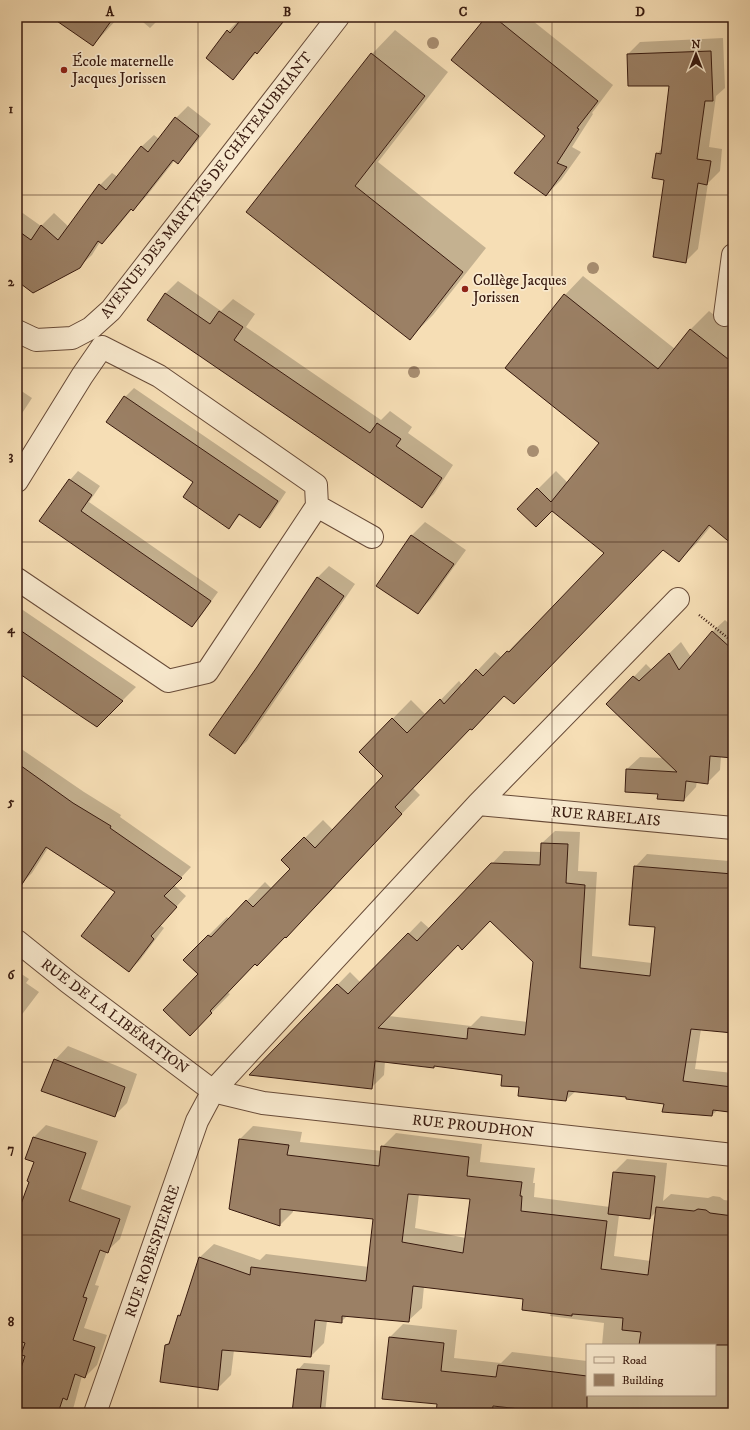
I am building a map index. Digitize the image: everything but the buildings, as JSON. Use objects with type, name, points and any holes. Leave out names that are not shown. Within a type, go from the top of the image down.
[{"type":"street","name":"AVENUE DES MARTYRS DE CHÂTEAUBRIANT","points":[[82,333],[111,310],[338,17]]},
{"type":"street","points":[[725,315],[733,254]]},
{"type":"street","points":[[17,331],[36,340],[82,333],[102,347],[159,376],[316,485],[317,506],[207,672],[168,681],[17,579]]},
{"type":"street","points":[[17,481],[82,376],[102,347]]},
{"type":"street","points":[[317,506],[372,537]]},
{"type":"street","name":"RUE ROBESPIERRE","points":[[95,1413],[197,1121],[213,1091],[478,804],[678,599]]},
{"type":"street","name":"RUE RABELAIS","points":[[478,804],[733,828]]},
{"type":"street","name":"RUE DE LA LIBÉRATION","points":[[17,942],[213,1091]]},
{"type":"street","name":"RUE PROUDHON","points":[[213,1091],[263,1103],[733,1156]]},
{"type":"path","points":[[678,599],[733,642]]},
{"type":"place","name":"École maternelle Jacques Jorissen","points":[[64,70]]},
{"type":"place","name":"Collège Jacques Jorissen","points":[[465,289]]}]
